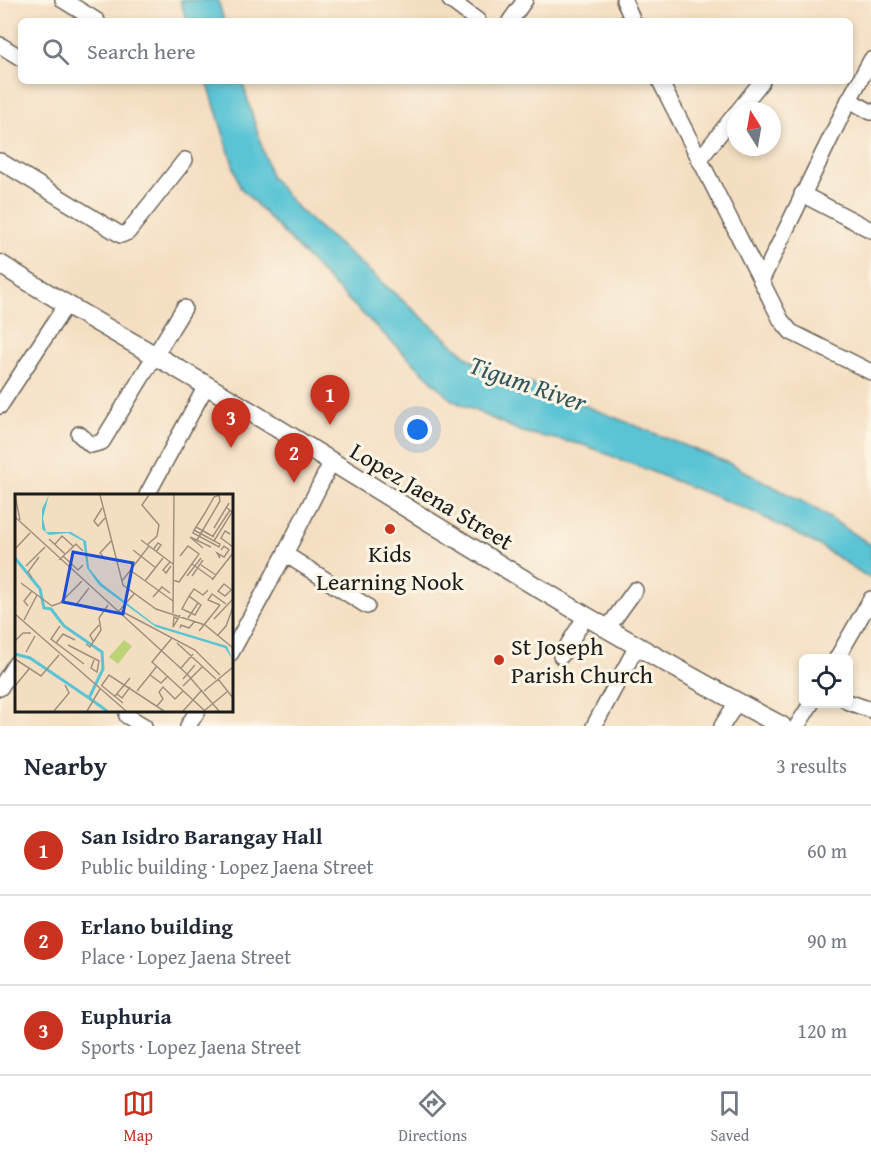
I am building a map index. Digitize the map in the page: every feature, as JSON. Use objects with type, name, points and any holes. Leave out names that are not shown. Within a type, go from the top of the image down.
[{"type":"main road","name":"Lopez Jaena Street","points":[[0,264],[607,629],[782,726]]},
{"type":"street","points":[[63,0],[91,18]]},
{"type":"street","points":[[450,0],[471,18]]},
{"type":"street","points":[[512,18],[525,0]]},
{"type":"street","points":[[624,0],[632,18]]},
{"type":"street","points":[[0,45],[18,56]]},
{"type":"street","points":[[761,281],[802,194],[871,60]]},
{"type":"street","points":[[661,84],[761,281],[791,332],[871,372]]},
{"type":"street","points":[[745,102],[760,84]]},
{"type":"street","points":[[849,100],[871,112]]},
{"type":"street","points":[[699,160],[727,125]]},
{"type":"street","points":[[0,160],[107,227],[125,234],[185,160]]},
{"type":"street","points":[[802,194],[871,230]]},
{"type":"street","points":[[0,406],[66,305]]},
{"type":"street","points":[[80,434],[92,445],[102,442],[183,308]]},
{"type":"street","points":[[148,494],[206,386]]},
{"type":"street","points":[[232,651],[285,555],[331,463]]},
{"type":"street","points":[[285,555],[367,606]]},
{"type":"street","points":[[607,629],[635,590]]},
{"type":"street","points":[[839,654],[868,605]]},
{"type":"street","points":[[561,656],[586,616]]},
{"type":"street","points":[[594,726],[637,646]]},
{"type":"street","points":[[0,688],[15,665]]},
{"type":"street","points":[[722,726],[736,702]]},
{"type":"street","points":[[853,703],[871,710]]},
{"type":"street","points":[[797,726],[808,708]]},
{"type":"street","points":[[188,726],[197,711]]},
{"type":"street","points":[[128,716],[144,726]]},
{"type":"water","points":[[180,0],[218,0],[223,18],[186,18]]},
{"type":"water","name":"Tigum River","points":[[208,84],[243,84],[271,177],[299,210],[471,360],[731,464],[814,508],[871,545],[871,579],[820,546],[749,510],[584,445],[522,432],[452,400],[333,285],[240,187]]},
{"type":"place","name":"San Isidro Barangay Hall","points":[[330,425]]},
{"type":"place","name":"Euphuria","points":[[231,448]]},
{"type":"place","name":"Erlano building","points":[[294,483]]},
{"type":"place","name":"Kids Learning Nook","points":[[390,529]]},
{"type":"place","name":"St Joseph Parish Church","points":[[499,660]]}]
